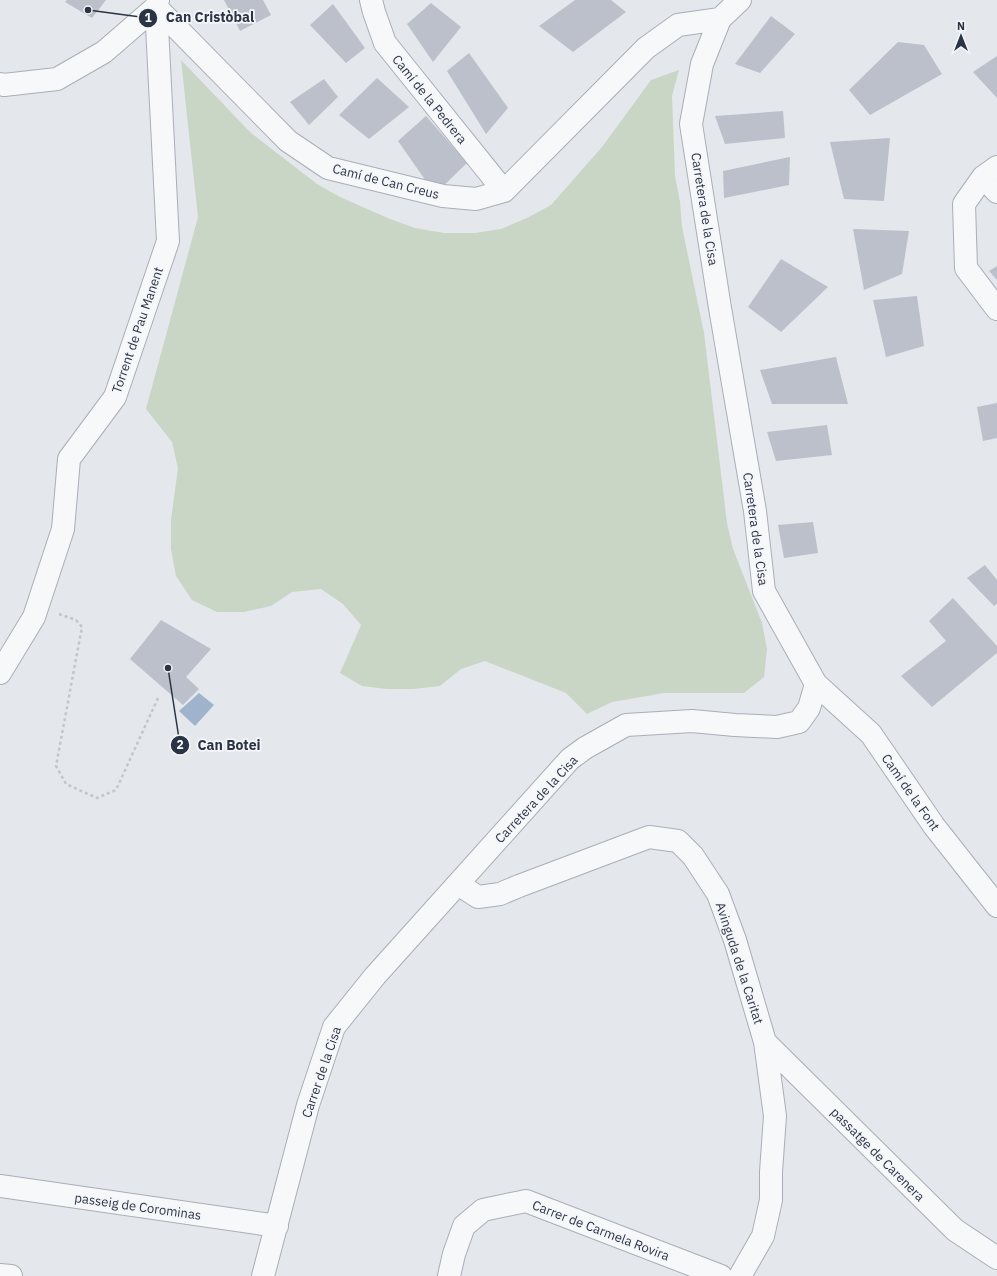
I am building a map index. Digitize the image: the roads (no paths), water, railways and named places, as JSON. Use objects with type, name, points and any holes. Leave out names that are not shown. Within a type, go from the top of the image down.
[{"type":"street","name":"Camí de la Pedrera","points":[[371,0],[385,43],[504,191]]},
{"type":"street","name":"Carretera de la Cisa","points":[[458,884],[570,759],[606,735],[626,725],[692,721],[777,727],[799,722],[810,708],[816,684],[764,590],[755,511],[720,308],[691,124],[702,64],[720,19],[740,0]]},
{"type":"street","name":"Camí de Can Creus","points":[[157,3],[288,141],[328,168],[443,196],[476,198],[504,191]]},
{"type":"street","points":[[0,84],[4,85],[57,79],[104,52],[157,3]]},
{"type":"street","name":"Torrent de Pau Manent","points":[[0,674],[34,617],[63,529],[69,460],[115,397],[168,241],[157,3]]},
{"type":"street","points":[[504,191],[646,48],[678,24],[720,19]]},
{"type":"street","points":[[992,179],[964,204],[966,268],[997,309]]},
{"type":"street","name":"Camí de la Font","points":[[816,684],[871,734],[934,826],[997,906]]},
{"type":"street","name":"Avinguda de la Caritat","points":[[458,884],[478,897],[500,894],[649,837],[678,841],[693,856],[718,894],[735,940],[765,1042],[775,1116],[771,1172],[771,1200],[763,1236],[740,1276]]},
{"type":"street","name":"Carrer de la Cisa","points":[[263,1276],[308,1106],[334,1027],[375,976],[458,884]]},
{"type":"street","name":"passatge de Carenera","points":[[765,1042],[955,1230],[997,1258]]},
{"type":"street","name":"passeig de Corominas","points":[[0,1186],[277,1226]]},
{"type":"street","name":"Carrer de Carmela Rovira","points":[[449,1276],[454,1254],[464,1226],[483,1210],[526,1201],[721,1276]]},
{"type":"street","points":[[0,1275],[11,1276]]},
{"type":"water","points":[[199,693],[214,705],[195,726],[179,711]]},
{"type":"place","name":"Can Cristòbal","points":[[88,10]]},
{"type":"place","name":"Can Botei","points":[[168,668]]}]
